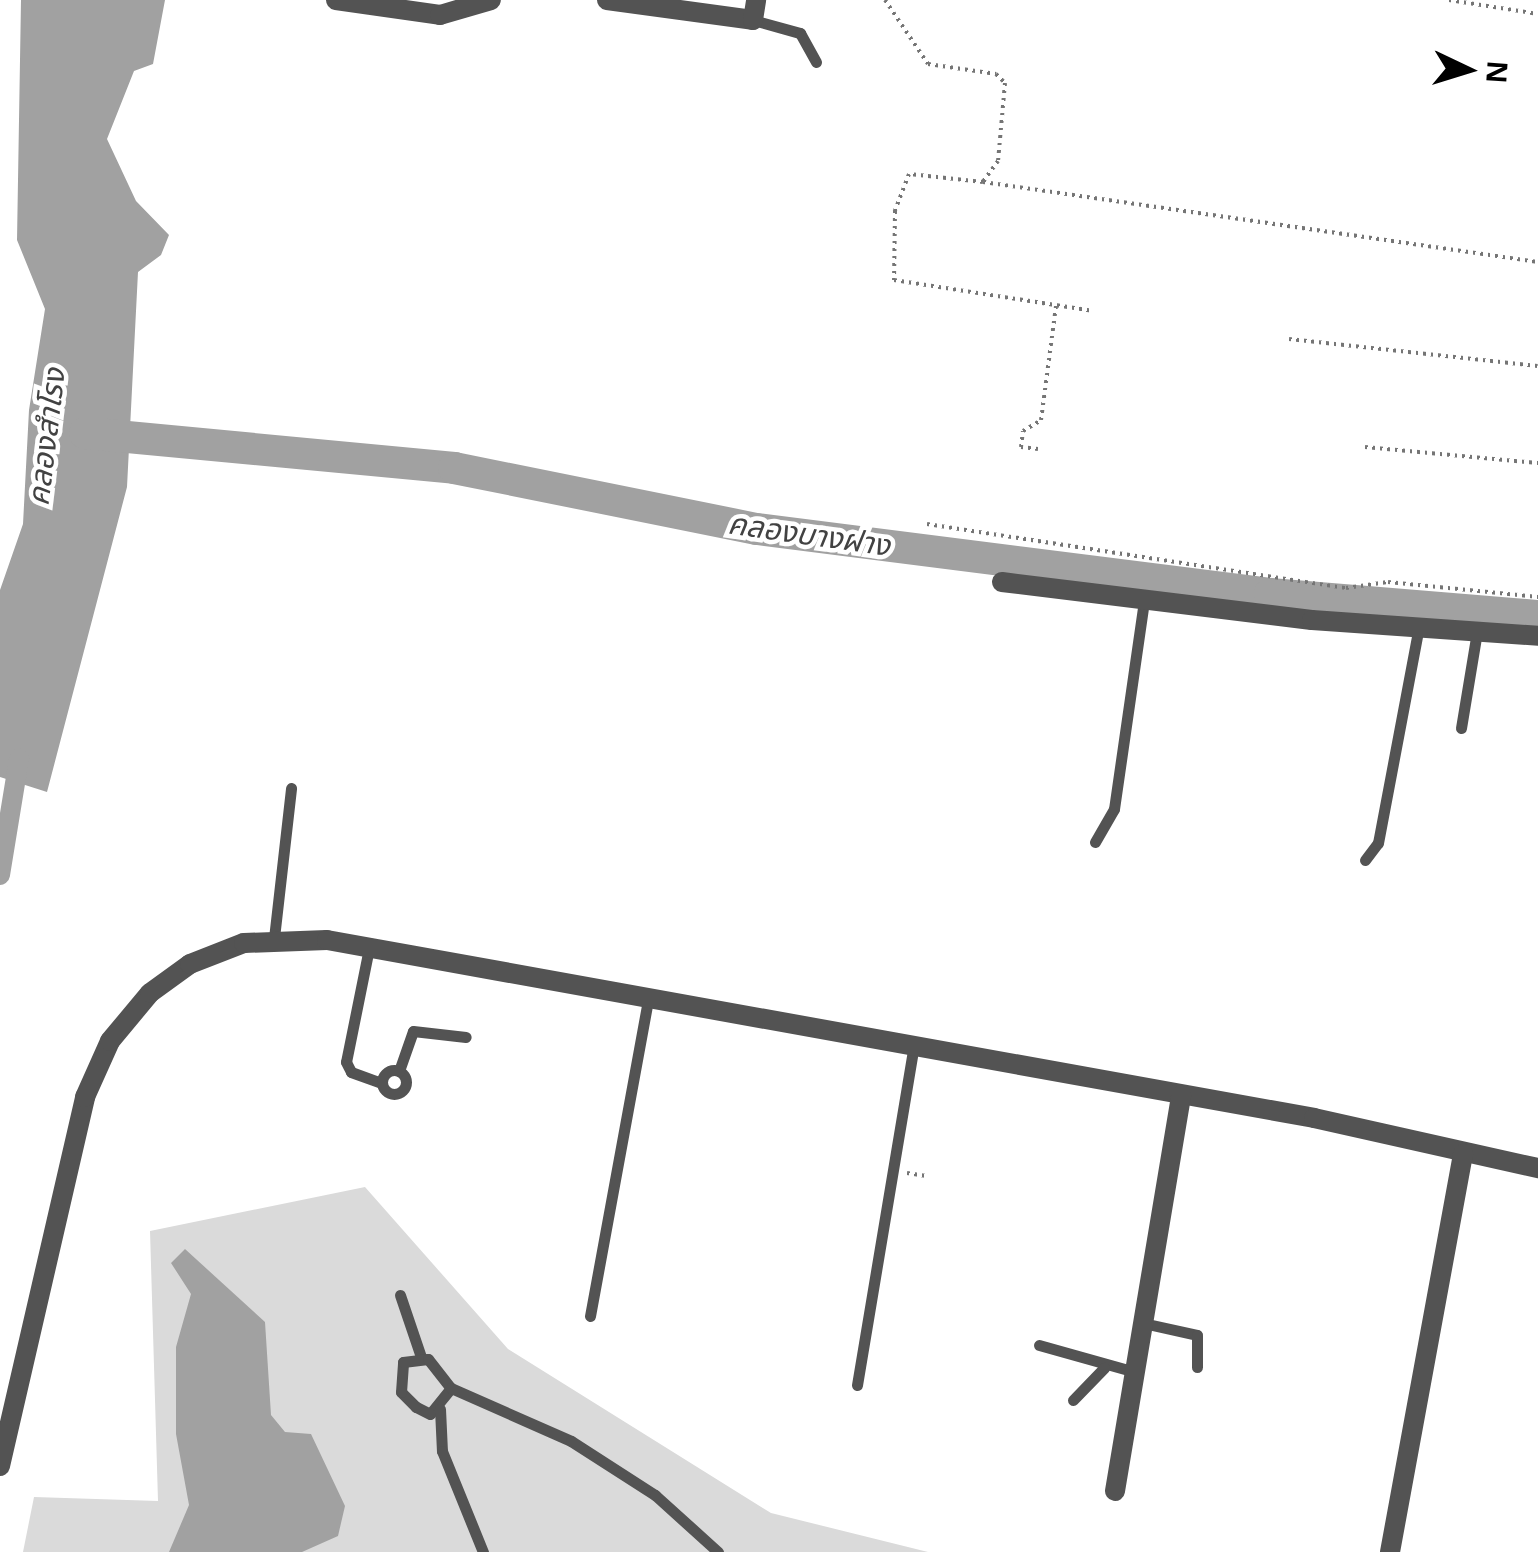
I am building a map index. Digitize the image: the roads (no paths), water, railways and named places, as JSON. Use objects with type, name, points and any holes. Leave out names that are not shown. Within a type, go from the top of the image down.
[{"type":"street","points":[[336,0],[440,15],[491,0]]},
{"type":"street","points":[[607,0],[755,10]]},
{"type":"street","points":[[1002,582],[1144,602],[1538,636]]},
{"type":"street","points":[[0,1466],[85,1097],[110,1041],[150,994],[190,964],[274,938],[369,948],[648,1000],[914,1043],[1412,1138],[1463,1154],[1538,1168]]},
{"type":"street","points":[[1116,1490],[1181,1095]]},
{"type":"street","points":[[1390,1552],[1463,1154]]},
{"type":"lane","points":[[755,10],[800,33],[816,62]]},
{"type":"lane","points":[[1095,842],[1114,809],[1144,602]]},
{"type":"lane","points":[[1364,860],[1378,843],[1420,627]]},
{"type":"lane","points":[[1461,728],[1477,631]]},
{"type":"lane","points":[[274,938],[291,788]]},
{"type":"lane","points":[[369,948],[346,1062],[352,1072],[381,1082],[391,1094],[402,1091],[406,1080],[399,1071]]},
{"type":"lane","points":[[590,1316],[648,1000]]},
{"type":"lane","points":[[399,1071],[413,1031],[466,1036]]},
{"type":"lane","points":[[856,1385],[914,1043]]},
{"type":"lane","points":[[381,1082],[385,1073],[399,1071]]},
{"type":"lane","points":[[400,1295],[421,1357],[451,1388],[571,1441],[655,1496],[718,1552]]},
{"type":"lane","points":[[1143,1323],[1196,1336],[1198,1366]]},
{"type":"lane","points":[[1039,1345],[1104,1368],[1135,1372]]},
{"type":"lane","points":[[421,1357],[403,1362],[400,1392],[430,1414],[440,1409]]},
{"type":"lane","points":[[1072,1400],[1104,1368]]},
{"type":"lane","points":[[451,1388],[440,1409],[442,1451],[483,1552]]},
{"type":"water","points":[[21,0],[165,0],[153,64],[134,71],[107,139],[136,201],[169,235],[161,255],[138,272],[127,487],[47,792],[0,777],[0,590],[23,524],[29,410],[45,309],[17,240]]},
{"type":"water","points":[[185,1249],[265,1322],[271,1415],[285,1432],[311,1434],[345,1506],[338,1536],[302,1552],[169,1552],[189,1505],[176,1434],[176,1347],[191,1294],[171,1263]]},
{"type":"waterway","name":"คลองบางฝาง","points":[[85,433],[454,468],[757,529],[1270,594],[1538,616]]},
{"type":"waterway","name":"คลองสำโรง","points":[[0,875],[19,759]]}]
